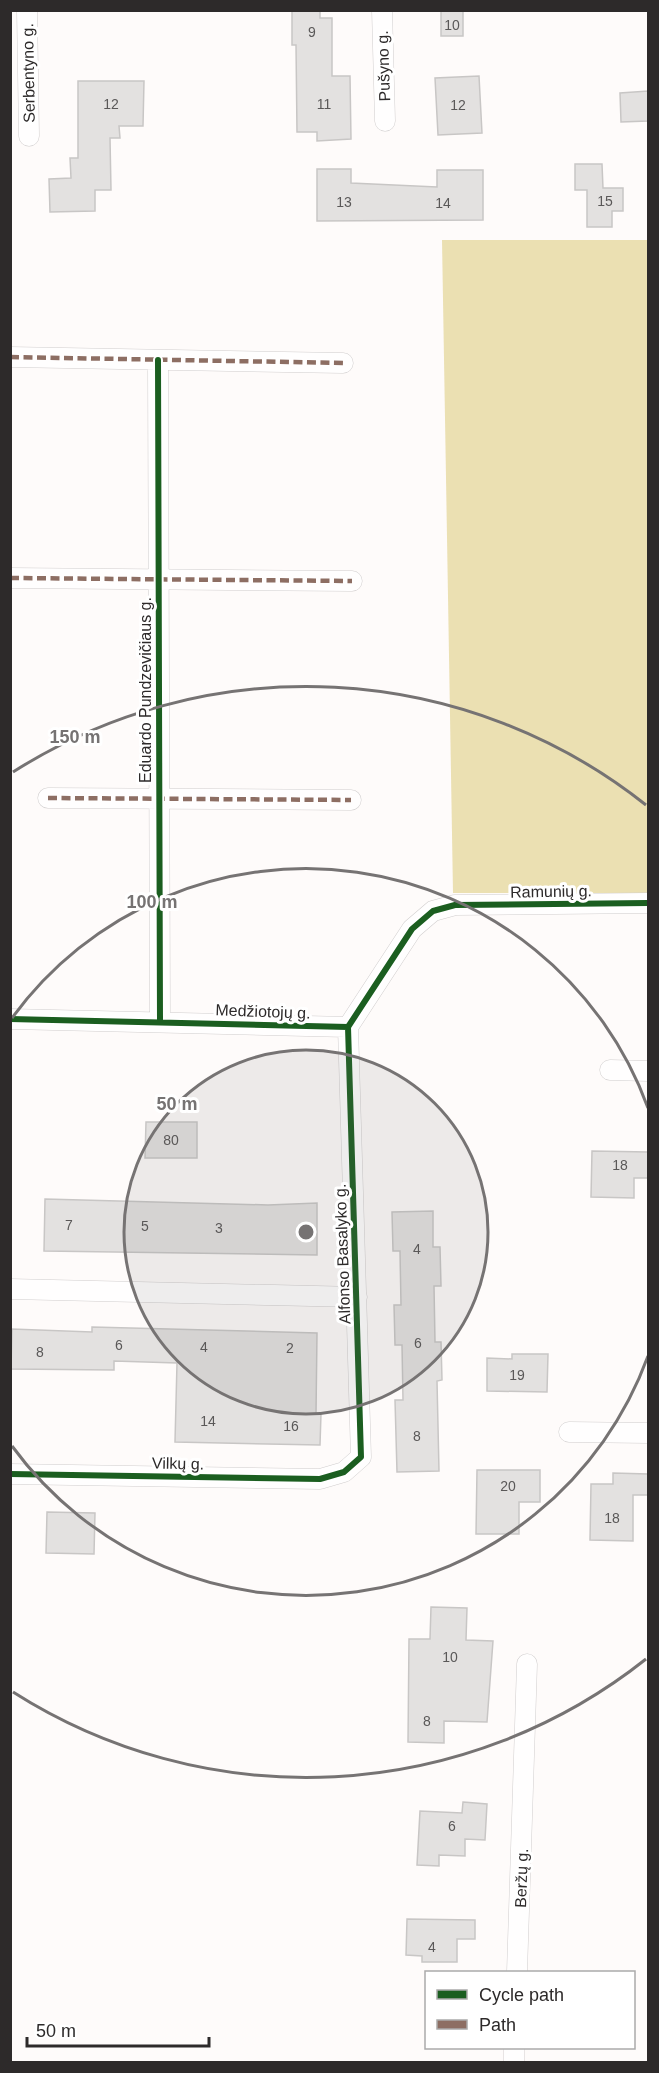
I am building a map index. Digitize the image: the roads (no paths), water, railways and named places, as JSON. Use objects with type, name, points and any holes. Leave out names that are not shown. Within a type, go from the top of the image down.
[{"type":"street","name":"Serbentyno g.","points":[[27,10],[29,136]]},
{"type":"street","name":"Pušyno g.","points":[[382,10],[385,121]]},
{"type":"street","points":[[10,357],[343,363]]},
{"type":"street","name":"Eduardo Pundzevičiaus g.","points":[[158,360],[160,1021]]},
{"type":"street","points":[[10,578],[352,581]]},
{"type":"street","points":[[48,798],[351,800]]},
{"type":"street","name":"Ramunių g.","points":[[348,1027],[412,929],[433,911],[454,905],[648,903]]},
{"type":"street","name":"Medžiotojų g.","points":[[10,1019],[348,1027]]},
{"type":"street","name":"Alfonso Basalyko g.","points":[[344,1472],[362,1457],[348,1027]]},
{"type":"street","points":[[610,1070],[648,1071]]},
{"type":"street","points":[[10,1289],[357,1297]]},
{"type":"street","points":[[569,1432],[648,1433]]},
{"type":"street","name":"Vilkų g.","points":[[10,1474],[320,1479],[344,1472]]},
{"type":"street","name":"Beržų g.","points":[[517,1971],[527,1664]]}]
